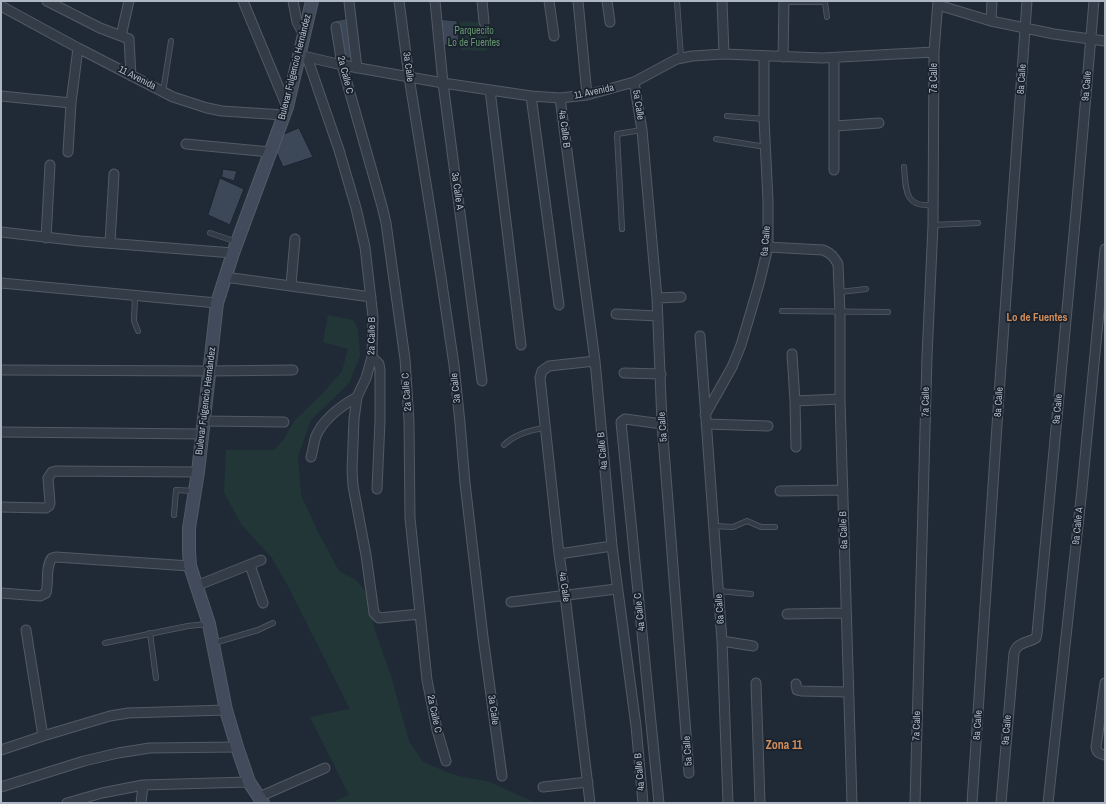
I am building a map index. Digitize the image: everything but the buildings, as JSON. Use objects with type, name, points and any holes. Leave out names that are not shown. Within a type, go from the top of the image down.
[{"type":"street","points":[[47,1],[83,20],[130,40],[131,76]]},
{"type":"street","points":[[121,36],[129,1]]},
{"type":"street","points":[[243,1],[285,111]]},
{"type":"street","points":[[293,1],[297,22],[304,35]]},
{"type":"street","name":"Bulevar Fulgencio Hernández","points":[[261,800],[249,782],[236,747],[226,710],[209,624],[190,566],[189,528],[203,434],[217,303],[235,247],[285,111],[303,56],[304,35],[312,1]]},
{"type":"street","name":"3a Calle","points":[[399,1],[409,77],[454,365],[466,498],[502,776]]},
{"type":"street","name":"3a Calle A","points":[[435,1],[443,83],[482,381]]},
{"type":"street","points":[[482,1],[484,22]]},
{"type":"street","points":[[549,1],[554,36]]},
{"type":"street","points":[[578,1],[587,95]]},
{"type":"street","points":[[607,1],[610,22]]},
{"type":"street","points":[[722,1],[724,54]]},
{"type":"street","points":[[991,21],[992,1]]},
{"type":"street","name":"8a Calle","points":[[972,803],[1027,1]]},
{"type":"street","name":"9a Calle","points":[[1001,803],[1015,648],[1018,645],[1033,640],[1036,638],[1037,634],[1094,1]]},
{"type":"street","points":[[349,2],[358,68]]},
{"type":"street","points":[[783,57],[784,2]]},
{"type":"street","points":[[938,3],[991,21],[1091,40],[1105,41]]},
{"type":"street","name":"7a Calle","points":[[915,803],[927,356],[933,225],[934,52],[938,3]]},
{"type":"street","name":"11 Avenida","points":[[1,6],[162,92],[189,102],[222,111],[285,111]]},
{"type":"street","name":"2a Calle C","points":[[336,28],[342,65],[386,223],[405,359],[409,421],[410,518],[427,680],[437,730],[446,761]]},
{"type":"street","points":[[68,152],[71,103],[78,48]]},
{"type":"street","name":"11 Avenida","points":[[303,56],[342,65],[443,83],[531,96],[560,98],[587,95],[634,82],[662,66],[681,58],[692,56],[724,54],[834,58],[934,52]]},
{"type":"street","name":"2a Calle B","points":[[303,56],[339,150],[362,227],[365,247],[373,317],[372,357],[366,378],[357,397],[354,419],[353,486],[366,555],[374,613],[379,618],[420,614]]},
{"type":"street","name":"6a Calle","points":[[706,419],[741,345],[768,247],[764,120],[764,56]]},
{"type":"street","points":[[834,58],[834,170]]},
{"type":"street","name":"5a Calle","points":[[634,82],[642,130],[657,298],[662,424],[690,773]]},
{"type":"street","points":[[490,90],[521,345]]},
{"type":"street","points":[[1,96],[71,103]]},
{"type":"street","points":[[531,96],[560,305]]},
{"type":"street","name":"4a Calle B","points":[[560,98],[595,361],[616,589],[636,726],[643,803]]},
{"type":"street","points":[[835,126],[879,123]]},
{"type":"street","points":[[186,144],[270,152]]},
{"type":"street","points":[[46,238],[50,165]]},
{"type":"street","points":[[110,243],[114,174]]},
{"type":"street","points":[[1,232],[46,238],[110,243],[235,247]]},
{"type":"street","points":[[291,285],[295,239]]},
{"type":"street","name":"6a Calle B","points":[[768,247],[823,250],[835,257],[838,264],[840,292],[840,399],[852,803]]},
{"type":"street","name":"9a Calle A","points":[[1048,803],[1081,497],[1105,249]]},
{"type":"street","points":[[225,277],[371,297]]},
{"type":"street","points":[[1,283],[217,303]]},
{"type":"street","points":[[657,298],[682,297]]},
{"type":"street","points":[[616,314],[658,316]]},
{"type":"street","name":"6a Calle","points":[[700,336],[722,641],[728,803]]},
{"type":"street","points":[[792,354],[796,447]]},
{"type":"street","points":[[372,357],[379,364],[380,370],[380,421],[377,489]]},
{"type":"street","name":"4a Calle","points":[[590,803],[540,378],[542,371],[549,366],[595,361]]},
{"type":"street","points":[[1,370],[293,370]]},
{"type":"street","points":[[624,373],[660,374]]},
{"type":"street","points":[[311,457],[316,436],[326,420],[340,408],[357,397]]},
{"type":"street","points":[[795,401],[840,399]]},
{"type":"street","name":"4a Calle C","points":[[659,803],[621,422],[624,419],[662,424]]},
{"type":"street","points":[[706,419],[768,426]]},
{"type":"street","points":[[204,421],[284,422]]},
{"type":"street","points":[[1,432],[203,434]]},
{"type":"street","points":[[1,507],[46,508],[50,503],[48,478],[52,472],[56,471],[198,472]]},
{"type":"street","points":[[780,491],[843,490]]},
{"type":"street","points":[[560,554],[612,546]]},
{"type":"street","points":[[1,593],[40,596],[46,593],[48,587],[49,562],[52,558],[56,557],[190,566]]},
{"type":"street","points":[[196,586],[261,560]]},
{"type":"street","points":[[250,565],[263,602]]},
{"type":"street","points":[[511,602],[616,589]]},
{"type":"street","points":[[787,614],[846,614]]},
{"type":"street","points":[[26,630],[43,736]]},
{"type":"street","points":[[722,641],[753,646]]},
{"type":"street","points":[[756,683],[760,803]]},
{"type":"street","points":[[796,684],[797,690],[802,691],[848,692]]},
{"type":"street","points":[[1101,754],[1096,748],[1105,684]]},
{"type":"street","points":[[1,750],[110,716],[128,713],[226,710]]},
{"type":"street","points":[[1,787],[84,761],[118,753],[150,748],[236,747]]},
{"type":"street","points":[[261,800],[325,768]]},
{"type":"street","points":[[67,803],[102,793],[143,785],[249,782]]},
{"type":"street","points":[[543,787],[588,782]]},
{"type":"street","points":[[141,803],[143,785]]},
{"type":"lane","points":[[677,1],[681,58]]},
{"type":"lane","points":[[784,2],[825,2],[826,17]]},
{"type":"lane","points":[[162,92],[171,41]]},
{"type":"lane","points":[[727,116],[764,120]]},
{"type":"lane","points":[[622,229],[616,136],[617,133],[642,130]]},
{"type":"lane","points":[[716,139],[766,147]]},
{"type":"lane","points":[[904,167],[906,189],[909,198],[916,204],[933,205]]},
{"type":"lane","points":[[933,225],[978,223]]},
{"type":"lane","points":[[210,233],[235,247]]},
{"type":"lane","points":[[840,292],[866,290]]},
{"type":"lane","points":[[135,295],[134,321],[138,331]]},
{"type":"lane","points":[[782,311],[840,313],[888,312]]},
{"type":"lane","points":[[504,445],[514,437],[523,433],[545,428]]},
{"type":"lane","points":[[174,515],[176,490],[194,491]]},
{"type":"lane","points":[[714,526],[733,527],[747,521],[761,527],[774,527]]},
{"type":"lane","points":[[719,591],[750,594]]},
{"type":"lane","points":[[212,643],[258,630],[273,623]]},
{"type":"lane","points":[[105,643],[188,626],[209,624]]},
{"type":"lane","points":[[150,633],[156,678]]},
{"type":"green space","name":"Parquecito Lo de Fuentes","points":[[460,21],[487,23],[487,51],[461,50]]},
{"type":"green space","points":[[328,315],[353,320],[358,329],[360,356],[349,383],[311,420],[298,456],[301,495],[317,530],[339,571],[356,580],[370,597],[374,628],[391,676],[409,741],[423,762],[454,775],[490,782],[536,803],[331,803],[349,795],[310,717],[350,709],[289,588],[272,558],[241,524],[224,492],[226,450],[274,450],[284,439],[295,420],[323,393],[342,371],[348,349],[323,342]]},
{"type":"district","name":"Lo de Fuentes","points":[[1037,318]]},
{"type":"district","name":"Zona 11","points":[[784,746]]}]
